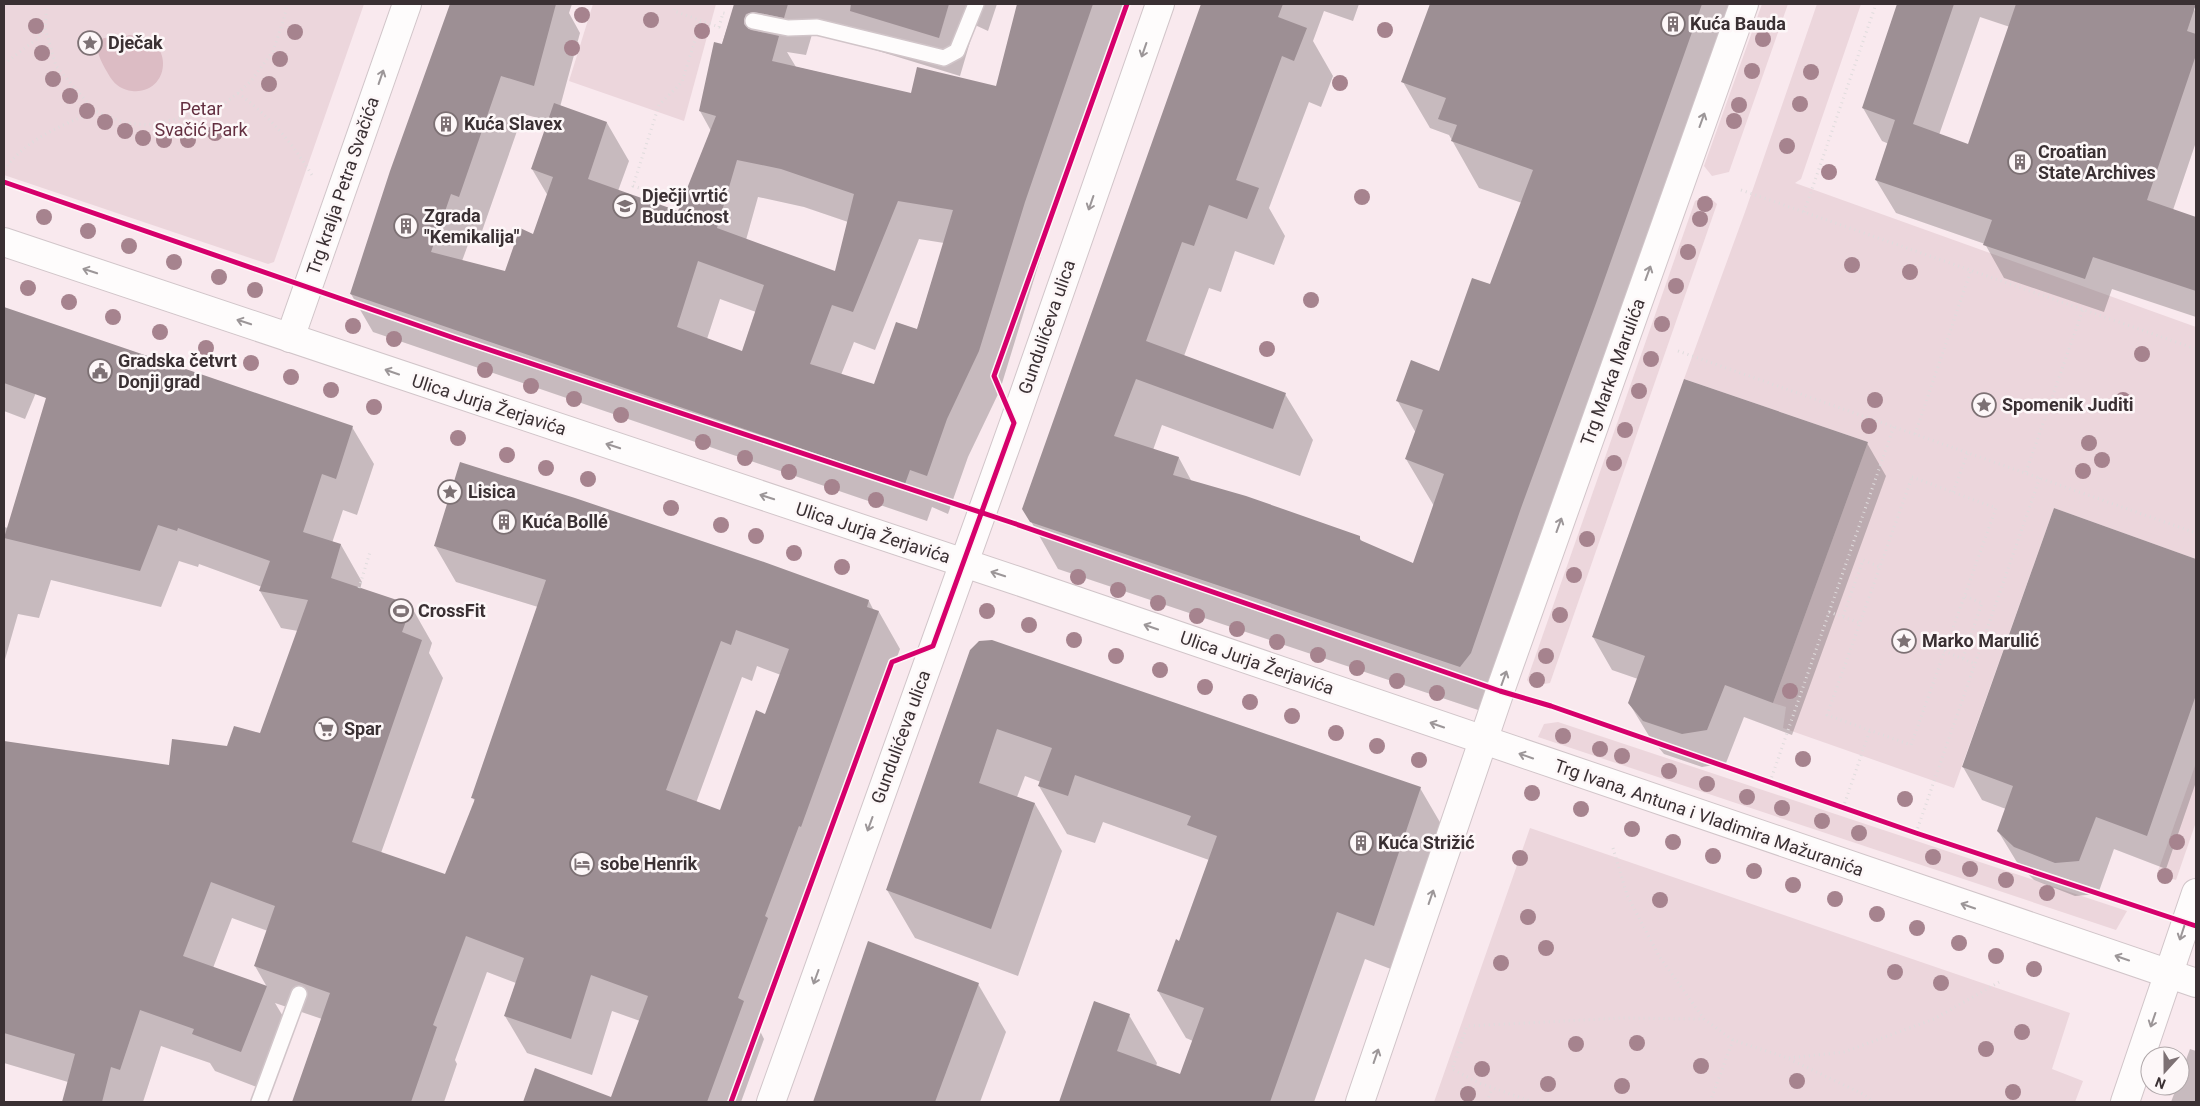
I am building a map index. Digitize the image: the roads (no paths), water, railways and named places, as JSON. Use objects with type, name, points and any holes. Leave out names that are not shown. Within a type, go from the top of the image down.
[{"type":"street","name":"Trg kralja Petra Svačića","points":[[290,338],[407,4]]},
{"type":"street","name":"Gundulićeva ulica","points":[[771,1102],[1160,4]]},
{"type":"street","name":"Trg Marka Marulića","points":[[1483,741],[1744,4]]},
{"type":"street","points":[[4,242],[290,338]]},
{"type":"street","name":"Ulica Jurja Žerjavića","points":[[290,338],[963,562],[1483,741]]},
{"type":"street","points":[[1360,1102],[1483,741]]},
{"type":"street","name":"Trg Ivana, Antuna i Vladimira Mažuranića","points":[[1483,741],[2196,983]]},
{"type":"street","points":[[2124,1102],[2196,893]]},
{"type":"lane","points":[[753,21],[788,28],[817,28],[944,58],[957,51],[976,4]]},
{"type":"lane","points":[[259,1102],[299,994]]},
{"type":"place","name":"Kuća Bauda","points":[[1673,24]]},
{"type":"place","name":"Dječak","points":[[90,43]]},
{"type":"place","name":"Kuća Slavex","points":[[446,124]]},
{"type":"place","name":"Croatian State Archives","points":[[2020,162]]},
{"type":"place","name":"Dječji vrtić Budućnost","points":[[625,206]]},
{"type":"place","name":"Zgrada \"Kemikalija\"","points":[[406,226]]},
{"type":"place","name":"Gradska četvrt Donji grad","points":[[100,371]]},
{"type":"place","name":"Spomenik Juditi","points":[[1984,405]]},
{"type":"place","name":"Lisica","points":[[450,492]]},
{"type":"place","name":"Kuća Bollé","points":[[504,522]]},
{"type":"place","name":"CrossFit","points":[[401,611]]},
{"type":"place","name":"Marko Marulić","points":[[1904,641]]},
{"type":"place","name":"Spar","points":[[326,729]]},
{"type":"place","name":"Kuća Strižić","points":[[1361,843]]},
{"type":"place","name":"sobe Henrik","points":[[582,864]]},
{"type":"park label","name":"Petar Svačić Park","points":[[201,119]]}]
